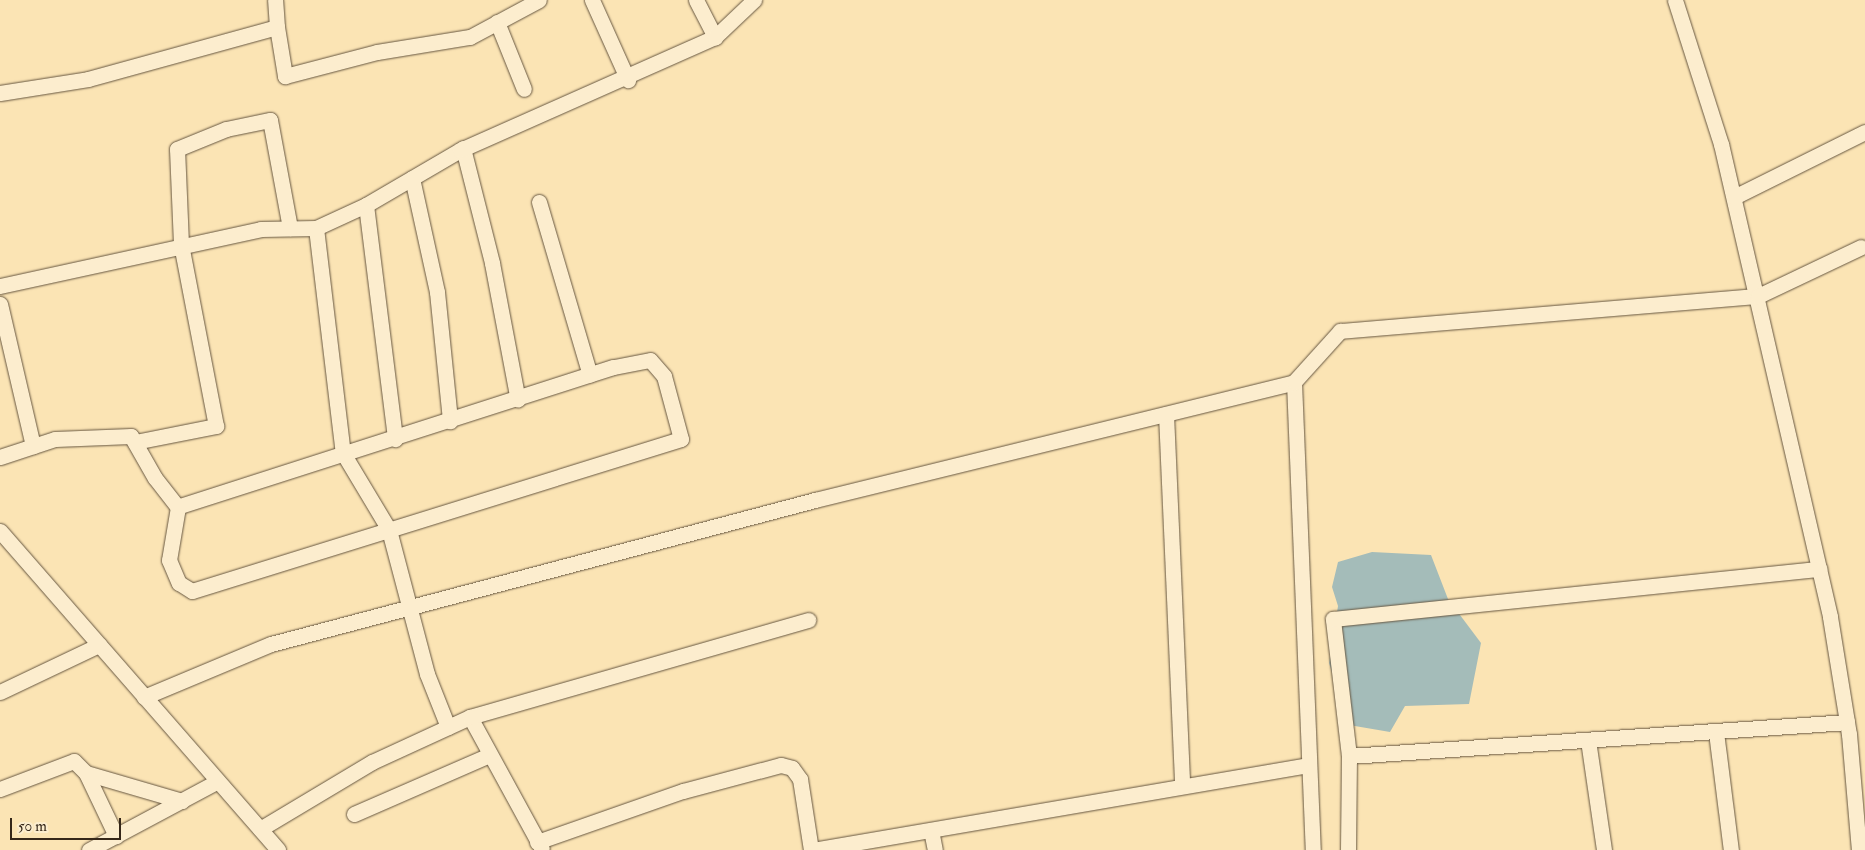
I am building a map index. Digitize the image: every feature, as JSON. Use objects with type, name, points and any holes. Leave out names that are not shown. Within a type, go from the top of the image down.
[{"type":"street","points":[[275,0],[277,27],[285,76],[377,52],[470,37],[540,0]]},
{"type":"street","points":[[592,0],[628,80]]},
{"type":"street","points":[[696,0],[715,38]]},
{"type":"street","points":[[0,286],[181,244],[261,229],[316,228],[366,205],[463,148],[628,80],[715,38],[754,0]]},
{"type":"street","points":[[1675,0],[1734,197],[1819,569],[1847,722],[1859,850]]},
{"type":"street","points":[[497,22],[524,88]]},
{"type":"street","points":[[0,93],[88,79],[277,27]]},
{"type":"street","points":[[135,442],[216,426],[181,244],[177,149],[226,129],[270,120],[290,228]]},
{"type":"street","points":[[1734,197],[1865,132]]},
{"type":"street","points":[[463,148],[492,263],[518,400]]},
{"type":"street","points":[[412,178],[437,292],[450,421]]},
{"type":"street","points":[[539,202],[590,375]]},
{"type":"street","points":[[366,205],[395,439]]},
{"type":"street","points":[[316,228],[344,453],[389,530],[409,609],[448,727]]},
{"type":"street","points":[[144,697],[271,644],[815,500],[1294,382],[1340,331],[1758,296],[1861,247]]},
{"type":"street","points":[[0,304],[33,446]]},
{"type":"street","points":[[0,457],[55,439],[131,436],[155,478],[178,507],[169,560],[179,584],[192,591],[681,439],[664,376],[650,360],[590,375],[518,400],[344,453],[178,507]]},
{"type":"street","points":[[1294,382],[1308,765],[1313,850]]},
{"type":"street","points":[[1166,414],[1182,786]]},
{"type":"street","points":[[0,531],[278,850]]},
{"type":"street","points":[[1348,850],[1349,756],[1333,619],[1819,569]]},
{"type":"street","points":[[260,829],[372,762],[470,717],[808,620]]},
{"type":"street","points":[[0,692],[99,645]]},
{"type":"street","points":[[470,717],[540,846],[683,791],[781,765],[792,768],[800,779],[812,850],[1308,765]]},
{"type":"street","points":[[1349,756],[1847,722]]},
{"type":"street","points":[[1716,732],[1731,850]]},
{"type":"street","points":[[1588,740],[1604,850]]},
{"type":"street","points":[[354,814],[490,755]]},
{"type":"street","points":[[0,789],[74,762],[86,774],[116,836]]},
{"type":"street","points":[[86,774],[182,801]]},
{"type":"street","points":[[89,850],[218,781]]},
{"type":"street","points":[[931,830],[935,850]]},
{"type":"water","points":[[1372,552],[1431,555],[1448,599],[1481,643],[1469,704],[1405,706],[1390,732],[1349,725],[1329,663],[1338,606],[1332,587],[1338,562]]}]
